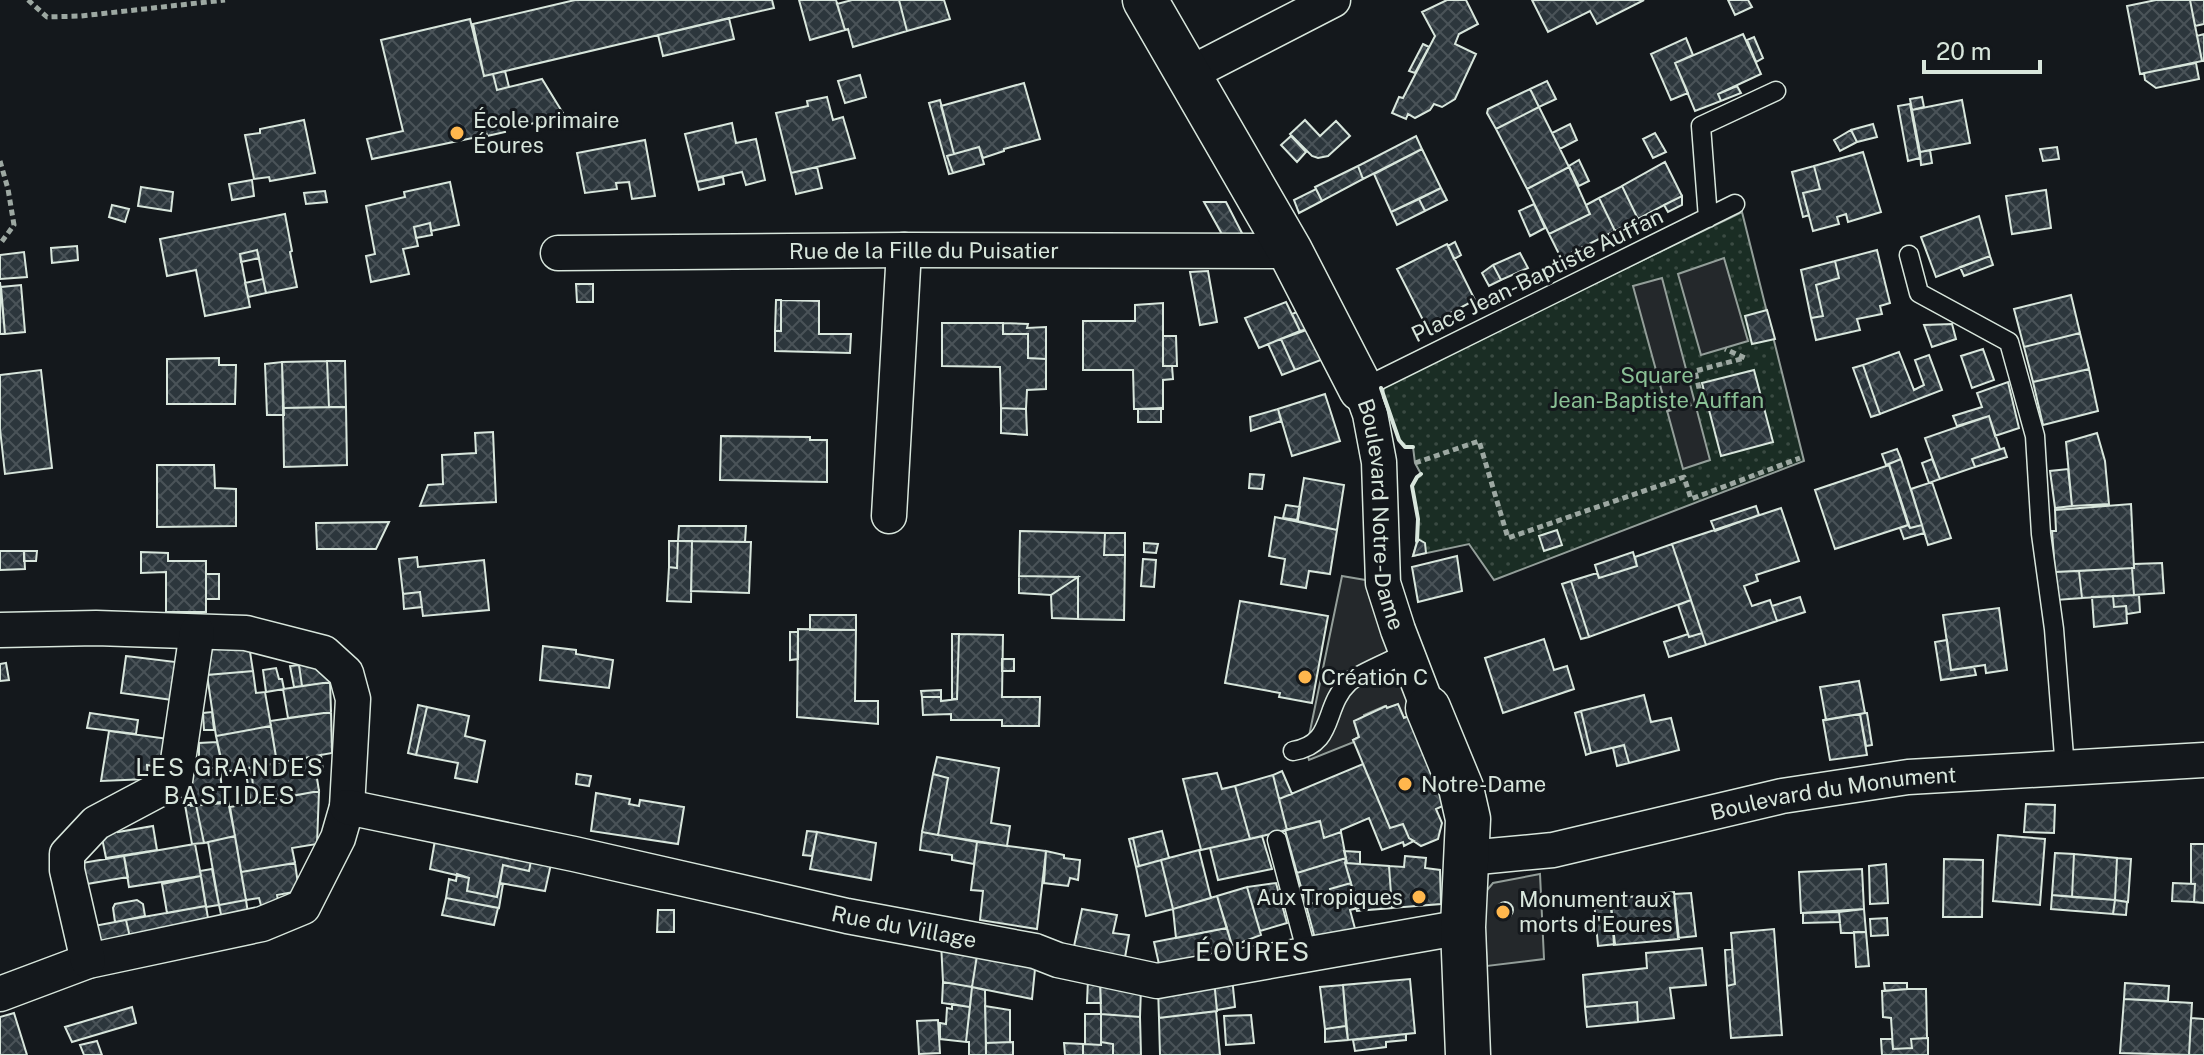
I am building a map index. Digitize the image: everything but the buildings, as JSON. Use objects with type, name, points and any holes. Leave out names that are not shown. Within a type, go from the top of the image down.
[{"type":"street","name":"Boulevard Notre-Dame","points":[[1145,0],[1290,251],[1361,389],[1370,414],[1379,462],[1383,583],[1406,653],[1461,788],[1468,819],[1463,927],[1468,1055]]},
{"type":"street","points":[[1189,74],[1333,0]]},
{"type":"street","points":[[889,516],[904,250]]},
{"type":"street","name":"Rue de la Fille du Puisatier","points":[[558,253],[1290,251]]},
{"type":"street","points":[[0,630],[96,628],[246,633],[324,653],[346,673],[353,699],[347,807],[338,838],[303,907],[262,924],[88,961],[0,994]]},
{"type":"street","points":[[88,961],[67,870],[67,854],[96,823],[175,781],[197,632]]},
{"type":"street","name":"Boulevard du Monument","points":[[1468,858],[1553,850],[1782,796],[1908,777],[2204,760]]},
{"type":"street","name":"Rue du Village","points":[[347,807],[574,854],[847,916],[1035,951],[1058,960],[1157,981],[1463,927]]},
{"type":"lane","points":[[1708,218],[1701,126],[1776,91]]},
{"type":"lane","name":"Place Jean-Baptiste Auffan","points":[[1361,389],[1735,204]]},
{"type":"lane","points":[[1909,255],[1919,293],[2009,342],[2035,436],[2041,534],[2054,629],[2065,769]]},
{"type":"lane","points":[[1293,751],[1306,749],[1321,738],[1333,705],[1350,682],[1406,653]]},
{"type":"lane","points":[[1277,840],[1307,954]]},
{"type":"path","points":[[28,0],[47,17],[225,0]]},
{"type":"path","points":[[0,161],[14,225],[0,244]]},
{"type":"path","points":[[1666,410],[1702,401],[1695,371],[1745,358],[1725,349]]},
{"type":"path","points":[[1415,463],[1479,441],[1508,538],[1684,477],[1691,499],[1800,458]]},
{"type":"green space","name":"Square Jean-Baptiste Auffan","points":[[1742,212],[1804,461],[1494,580],[1469,544],[1413,556],[1418,519],[1412,486],[1421,474],[1415,463],[1413,447],[1405,447],[1399,440],[1381,387]]},
{"type":"shaded area","points":[[1724,258],[1748,341],[1701,355],[1678,274]]},
{"type":"shaded area","points":[[1662,278],[1710,460],[1683,469],[1633,286]]},
{"type":"shaded area","points":[[1342,576],[1383,583],[1428,708],[1404,718],[1397,705],[1385,706],[1364,715],[1365,718],[1354,722],[1359,737],[1354,742],[1309,760],[1303,739],[1309,736]]},
{"type":"shaded area","points":[[1540,874],[1544,959],[1487,966],[1483,895],[1493,883]]},
{"type":"wall","points":[[1381,388],[1399,440],[1405,447],[1413,447]]},
{"type":"wall","points":[[1417,541],[1418,519],[1412,486],[1421,474]]},
{"type":"place","name":"École primaire Éoures","points":[[457,133]]},
{"type":"place","name":"Création C","points":[[1305,677]]},
{"type":"place","name":"Notre-Dame","points":[[1405,784]]},
{"type":"place","name":"Aux Tropiques","points":[[1419,897]]},
{"type":"place","name":"Monument aux morts d'Eoures","points":[[1503,912]]},
{"type":"district","name":"LES GRANDES BASTIDES","points":[[230,782]]},
{"type":"district","name":"ÉOURES","points":[[1253,952]]}]
